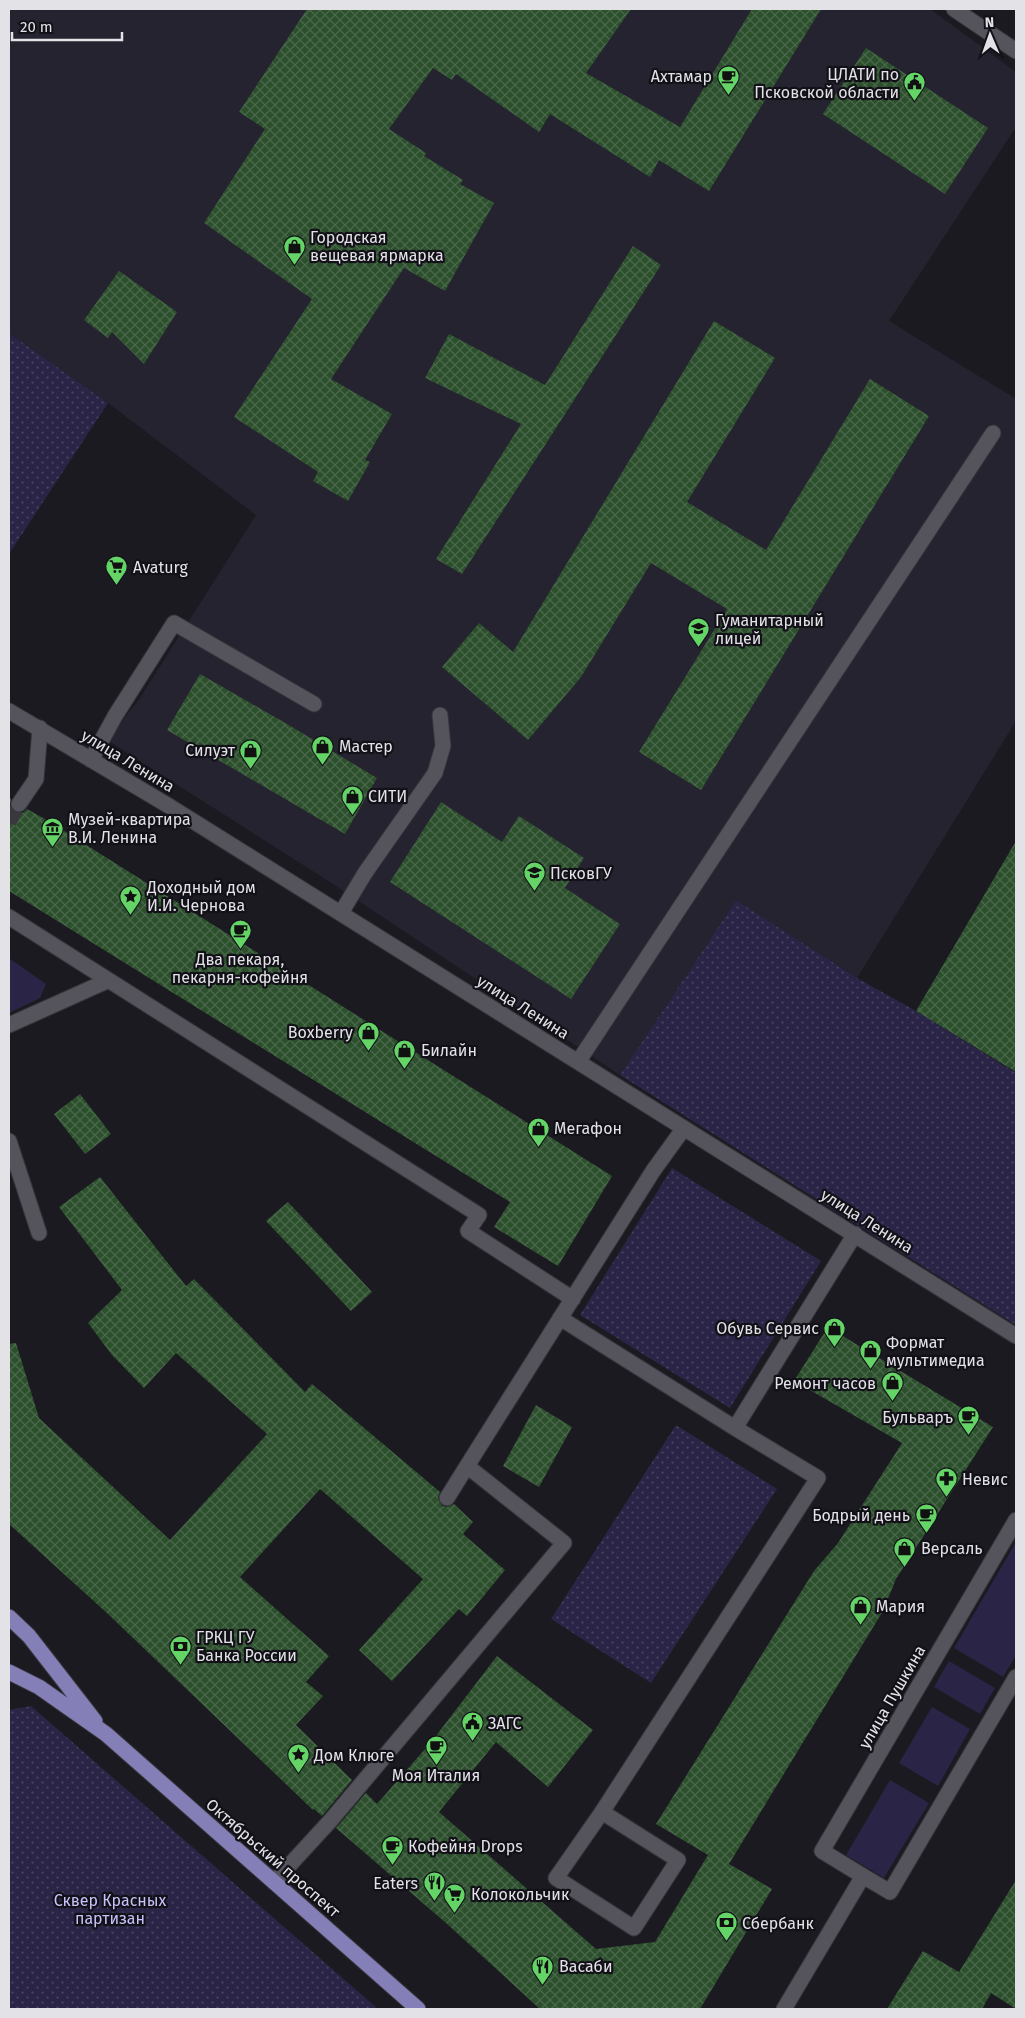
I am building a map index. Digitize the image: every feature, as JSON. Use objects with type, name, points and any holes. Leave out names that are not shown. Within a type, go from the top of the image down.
[{"type":"main road","name":"Октябрьский проспект","points":[[9,1617],[28,1636],[106,1734]]},
{"type":"main road","name":"Октябрьский проспект","points":[[13,1675],[39,1687],[106,1734],[418,2009]]},
{"type":"street","points":[[954,9],[1016,51]]},
{"type":"street","points":[[578,1062],[992,433]]},
{"type":"street","points":[[91,760],[114,716],[174,623],[314,704]]},
{"type":"street","name":"улица Ленина","points":[[9,711],[169,806],[1016,1336]]},
{"type":"street","points":[[341,913],[365,873],[434,773],[443,746],[440,715]]},
{"type":"street","points":[[19,804],[36,779],[40,728]]},
{"type":"street","points":[[9,917],[479,1215],[468,1231],[573,1299]]},
{"type":"street","points":[[9,1024],[107,980]]},
{"type":"street","points":[[446,1498],[654,1171],[684,1128]]},
{"type":"street","points":[[9,1141],[39,1233]]},
{"type":"street","points":[[735,1428],[855,1234]]},
{"type":"street","points":[[560,1318],[818,1478],[602,1812],[556,1878],[634,1928],[678,1860],[602,1812]]},
{"type":"street","points":[[274,1882],[331,1820],[564,1543],[467,1466]]},
{"type":"street","name":"улица Пушкина","points":[[1016,1520],[822,1851],[890,1892],[1016,1676]]},
{"type":"street","points":[[784,2009],[863,1876]]},
{"type":"shaded area","points":[[9,9],[930,9],[1016,72],[1016,127],[889,321],[1016,399],[1016,721],[857,978],[736,900],[620,1075],[333,884],[107,740],[138,701],[256,515],[108,403],[9,333]]},
{"type":"green space","points":[[9,333],[108,403],[9,554]]},
{"type":"green space","points":[[736,900],[857,978],[916,1011],[1016,1073],[1016,1325],[620,1075]]},
{"type":"green space","points":[[9,958],[46,984],[40,998],[9,1013]]},
{"type":"green space","points":[[672,1168],[821,1261],[730,1408],[580,1315]]},
{"type":"green space","points":[[676,1425],[777,1489],[651,1683],[551,1619]]},
{"type":"green space","points":[[1016,1542],[1016,1655],[1003,1677],[954,1648]]},
{"type":"green space","points":[[949,1661],[995,1688],[980,1714],[934,1687]]},
{"type":"green space","name":"Сквер Красных партизан","points":[[31,1706],[378,2009],[9,2009],[9,1710]]},
{"type":"green space","points":[[932,1707],[970,1729],[938,1786],[899,1763]]},
{"type":"green space","points":[[890,1780],[929,1803],[884,1878],[846,1855]]},
{"type":"building","points":[[307,9],[631,9],[586,73],[680,127],[752,9],[821,9],[709,191],[659,160],[650,177],[550,114],[539,132],[456,74],[452,80],[433,68],[389,129],[426,153],[424,156],[463,180],[460,184],[494,203],[445,291],[404,268],[331,379],[392,414],[365,460],[370,462],[348,501],[313,481],[318,472],[234,417],[312,299],[204,223],[265,129],[239,112]]},
{"type":"building","points":[[866,48],[988,128],[945,194],[823,114]]},
{"type":"building","points":[[633,246],[661,265],[462,574],[436,559],[521,424],[425,378],[449,334],[545,385]]},
{"type":"building","points":[[119,271],[177,312],[144,364],[112,332],[108,338],[84,320]]},
{"type":"building","points":[[714,321],[775,358],[687,502],[766,550],[870,379],[929,416],[701,790],[639,752],[727,609],[651,563],[581,677],[528,740],[442,667],[479,623],[513,652]]},
{"type":"building","points":[[200,674],[377,778],[345,834],[167,730]]},
{"type":"building","points":[[9,798],[11,799],[10,808],[14,812],[23,813],[27,809],[45,819],[612,1176],[558,1266],[494,1227],[510,1202],[9,891]]},
{"type":"building","points":[[441,802],[502,842],[519,816],[584,858],[565,888],[620,924],[571,999],[390,882]]},
{"type":"building","points":[[1016,841],[1016,1072],[916,1011]]},
{"type":"building","points":[[80,1094],[111,1134],[85,1154],[54,1114]]},
{"type":"building","points":[[100,1177],[186,1286],[194,1279],[305,1392],[312,1384],[440,1492],[438,1498],[442,1506],[447,1507],[454,1504],[473,1522],[463,1534],[505,1570],[467,1616],[459,1609],[392,1681],[359,1650],[423,1579],[320,1489],[240,1577],[329,1656],[306,1682],[323,1696],[296,1725],[352,1780],[322,1816],[313,1810],[109,1615],[9,1524],[9,1344],[16,1343],[39,1418],[170,1540],[267,1434],[176,1353],[144,1388],[112,1355],[88,1323],[122,1290],[59,1207]]},
{"type":"building","points":[[288,1202],[372,1292],[351,1311],[266,1221]]},
{"type":"building","points":[[828,1327],[993,1427],[896,1579],[883,1611],[729,1864],[772,1889],[700,2009],[540,2009],[446,1923],[336,1828],[366,1793],[377,1804],[432,1741],[497,1656],[593,1730],[548,1787],[496,1742],[439,1812],[596,1949],[655,1942],[708,1855],[656,1824],[814,1571],[838,1543],[902,1443],[794,1381]]},
{"type":"building","points":[[536,1405],[572,1427],[539,1487],[503,1466]]},
{"type":"building","points":[[1016,1880],[1016,2009],[991,1993],[982,2009],[887,2009],[923,1951],[959,1972]]},
{"type":"tunnel","points":[[9,822],[19,804]]},
{"type":"place","name":"Ахтамар","points":[[728,95]]},
{"type":"place","name":"ЦЛАТИ по Псковской области","points":[[915,102]]},
{"type":"place","name":"Городская вещевая ярмарка","points":[[294,265]]},
{"type":"place","name":"Avaturg","points":[[117,586]]},
{"type":"place","name":"Гуманитарный лицей","points":[[699,648]]},
{"type":"place","name":"Мастер","points":[[323,765]]},
{"type":"place","name":"Силуэт","points":[[251,769]]},
{"type":"place","name":"СИТИ","points":[[352,815]]},
{"type":"place","name":"Музей-квартира В.И. Ленина","points":[[52,847]]},
{"type":"place","name":"ПсковГУ","points":[[534,892]]},
{"type":"place","name":"Доходный дом И.И. Чернова","points":[[131,915]]},
{"type":"place","name":"Два пекаря, пекарня-кофейня","points":[[240,949]]},
{"type":"place","name":"Boxberry","points":[[369,1051]]},
{"type":"place","name":"Билайн","points":[[405,1069]]},
{"type":"place","name":"Мегафон","points":[[538,1147]]},
{"type":"place","name":"Обувь Сервис","points":[[835,1347]]},
{"type":"place","name":"Формат мультимедиа","points":[[870,1370]]},
{"type":"place","name":"Ремонт часов","points":[[892,1402]]},
{"type":"place","name":"Бульваръ","points":[[969,1436]]},
{"type":"place","name":"Невис","points":[[946,1498]]},
{"type":"place","name":"Бодрый день","points":[[926,1534]]},
{"type":"place","name":"Версаль","points":[[905,1567]]},
{"type":"place","name":"Мария","points":[[860,1625]]},
{"type":"place","name":"ГРКЦ ГУ Банка России","points":[[180,1665]]},
{"type":"place","name":"ЗАГС","points":[[472,1742]]},
{"type":"place","name":"Моя Италия","points":[[436,1765]]},
{"type":"place","name":"Дом Клюге","points":[[298,1774]]},
{"type":"place","name":"Кофейня Drops","points":[[392,1865]]},
{"type":"place","name":"Eaters","points":[[434,1902]]},
{"type":"place","name":"Колокольчик","points":[[455,1913]]},
{"type":"place","name":"Сбербанк","points":[[726,1942]]},
{"type":"place","name":"Васаби","points":[[543,1985]]}]
